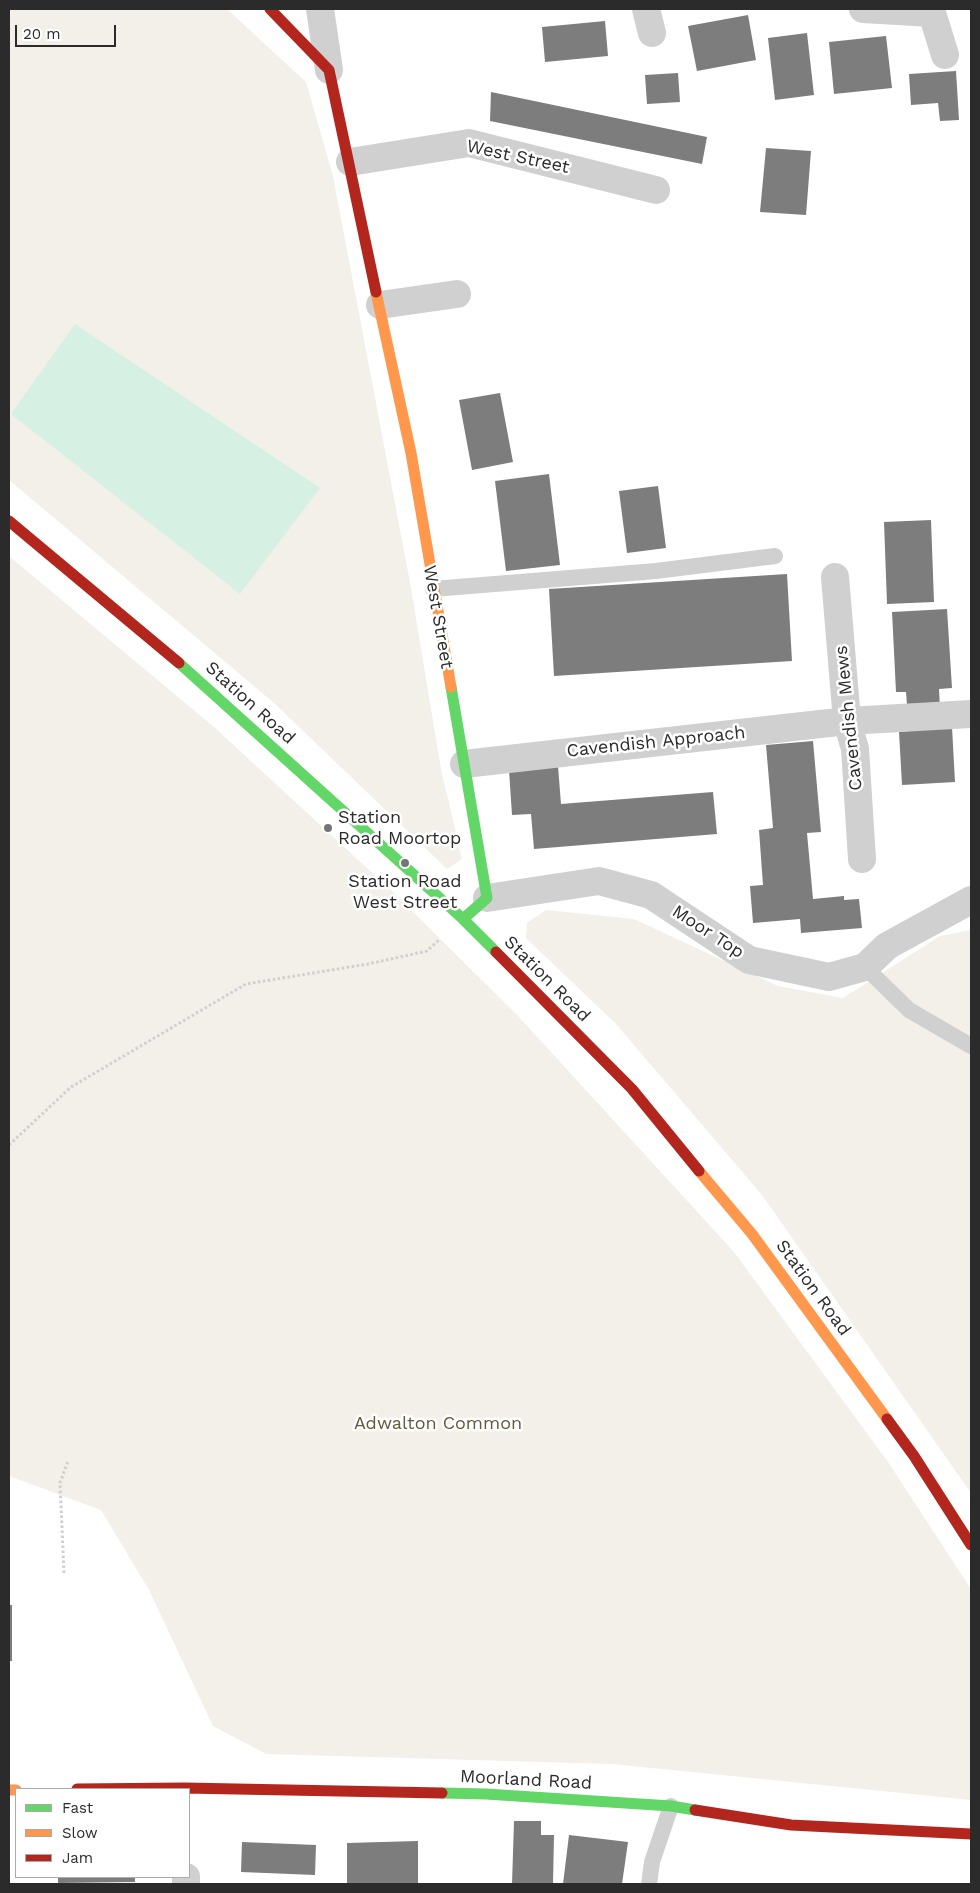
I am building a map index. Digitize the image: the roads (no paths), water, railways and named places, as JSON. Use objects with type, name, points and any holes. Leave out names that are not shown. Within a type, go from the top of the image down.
[{"type":"street","points":[[270,9],[329,70]]},
{"type":"street","name":"West Street","points":[[320,9],[329,70],[411,453],[487,898]]},
{"type":"street","points":[[863,9],[932,11],[945,55]]},
{"type":"street","name":"West Street","points":[[350,162],[469,143],[656,190]]},
{"type":"street","points":[[380,306],[457,294]]},
{"type":"street","name":"Station Road","points":[[9,521],[188,670],[463,919],[632,1089],[752,1234],[914,1456],[971,1545]]},
{"type":"street","name":"Cavendish Mews","points":[[835,577],[847,721],[855,749],[862,859]]},
{"type":"street","name":"Cavendish Approach","points":[[464,764],[847,721],[971,714]]},
{"type":"street","name":"Moor Top","points":[[487,898],[599,881],[651,895],[749,960],[829,977],[865,967],[887,946],[971,900]]},
{"type":"street","points":[[463,919],[487,898]]},
{"type":"street","name":"Moorland Road","points":[[190,1788],[486,1794],[670,1806],[791,1825],[971,1834]]},
{"type":"lane","points":[[433,589],[656,570],[775,556]]},
{"type":"lane","points":[[865,967],[909,1010],[971,1046]]},
{"type":"lane","points":[[649,1884],[652,1862],[670,1806]]},
{"type":"place","name":"Station Road Moortop","points":[[328,828]]},
{"type":"place","name":"Station Road West Street","points":[[405,863]]},
{"type":"park label","name":"Adwalton Common","points":[[438,1424]]}]
